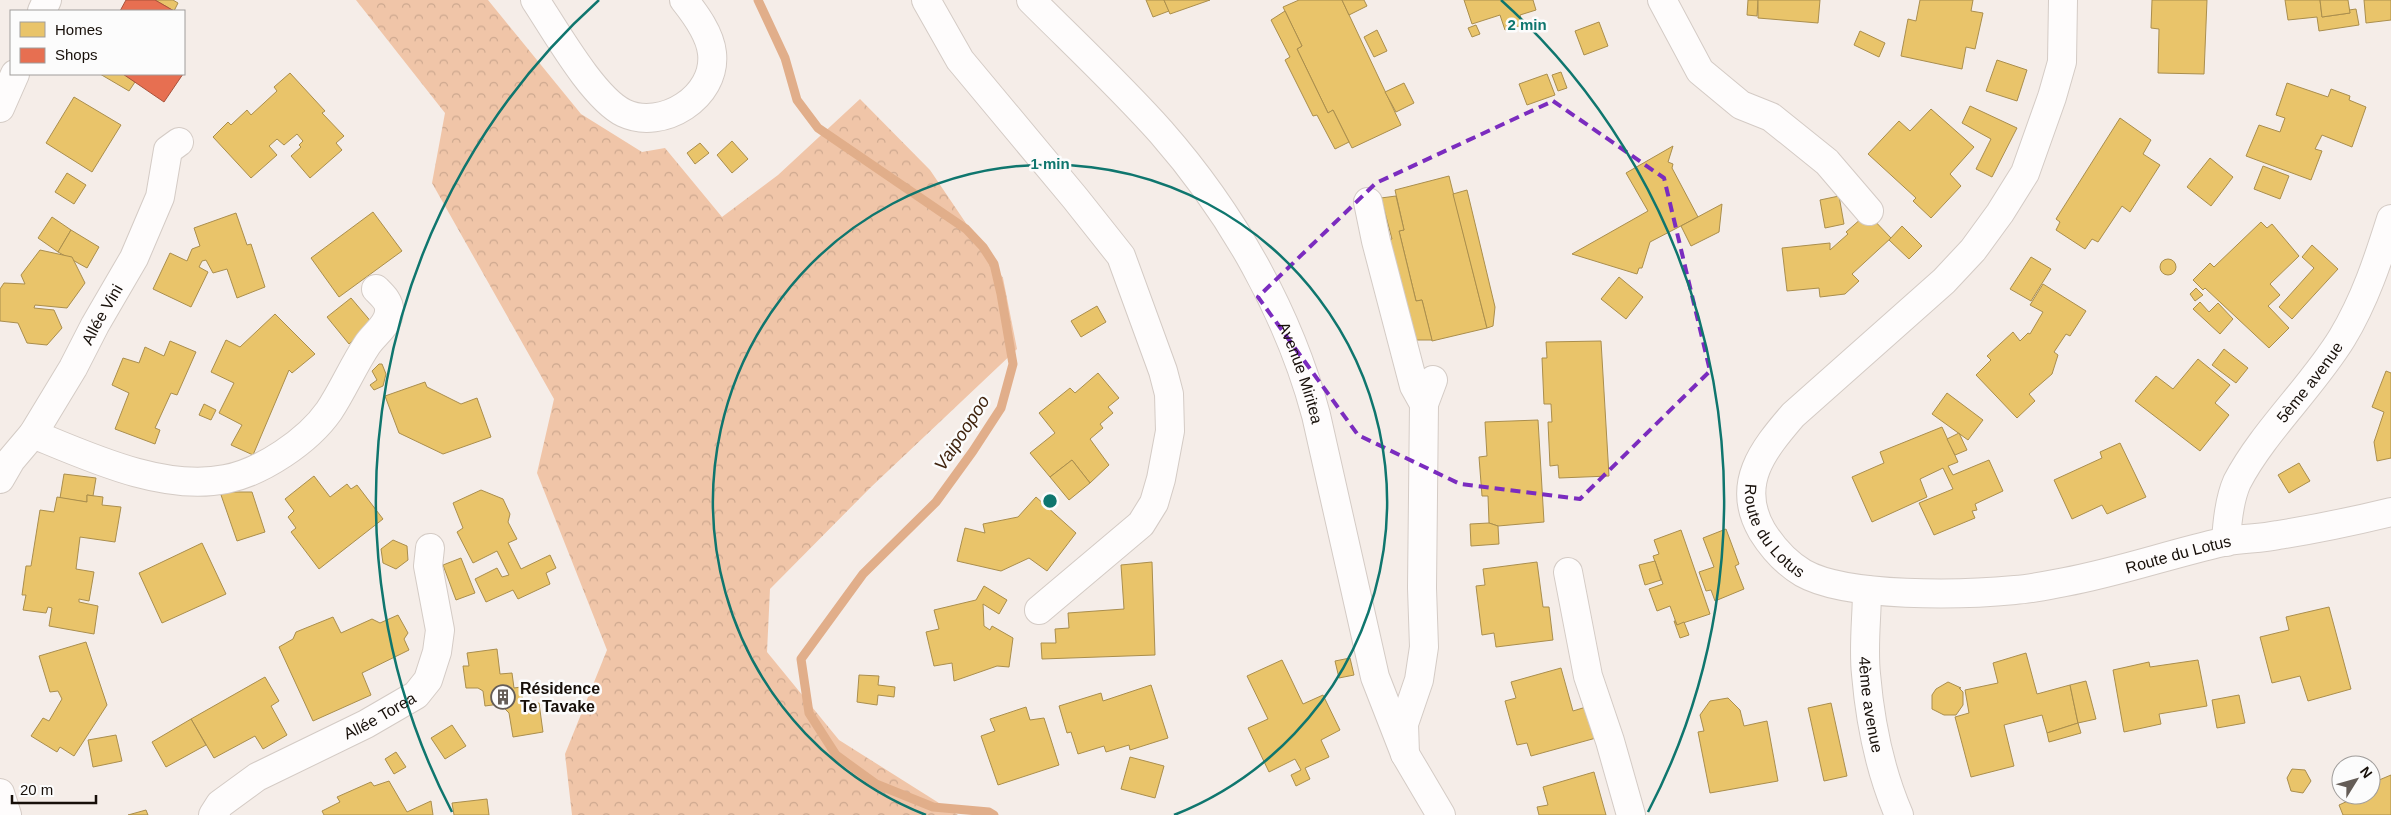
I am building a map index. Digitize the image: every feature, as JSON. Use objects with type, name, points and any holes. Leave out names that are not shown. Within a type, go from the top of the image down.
[{"type":"street","points":[[535,0],[588,78],[610,103],[624,113],[651,119],[667,116],[685,106],[699,92],[710,74],[712,54],[704,28],[684,0]]},
{"type":"street","points":[[926,0],[960,60],[1076,198],[1121,256],[1163,371],[1169,394],[1168,443],[1161,479],[1154,503],[1148,514],[1141,524],[1039,610]]},
{"type":"street","name":"Avenue Miritea","points":[[1031,0],[1134,103],[1188,165],[1243,243],[1278,311],[1307,383],[1375,677],[1405,754],[1441,815]]},
{"type":"street","points":[[1662,0],[1700,71],[1741,105],[1771,117],[1827,162],[1869,211]]},
{"type":"street","name":"Route du Lotus","points":[[2063,0],[2062,62],[2052,97],[2025,173],[2000,213],[1973,250],[1944,281],[1793,415],[1772,439],[1758,461],[1750,483],[1751,504],[1758,524],[1769,542],[1784,560],[1804,574],[1822,582],[1867,590],[1912,592],[2015,590],[2128,568],[2226,542],[2286,534],[2391,512]]},
{"type":"street","points":[[0,108],[15,75]]},
{"type":"street","name":"Allée Vini","points":[[0,479],[11,460],[33,434],[74,368],[95,325],[134,258],[160,197],[168,150],[179,142]]},
{"type":"street","points":[[1368,202],[1376,241],[1414,386],[1429,392],[1422,588],[1424,647],[1419,680],[1404,724],[1405,754]]},
{"type":"street","name":"5ème avenue","points":[[2226,542],[2228,517],[2236,484],[2253,456],[2341,339],[2372,278],[2391,219]]},
{"type":"street","points":[[33,434],[81,454],[154,476],[201,481],[225,479],[250,472],[271,462],[295,445],[328,412],[368,343],[386,322],[390,310],[386,300],[376,289]]},
{"type":"street","name":"Allée Torea","points":[[213,815],[220,804],[257,777],[366,724],[416,695],[428,680],[437,652],[440,630],[428,566],[430,548]]},
{"type":"street","points":[[1568,572],[1588,676],[1632,815]]},
{"type":"street","name":"4ème avenue","points":[[1867,590],[1865,672],[1877,743],[1899,815]]},
{"type":"street","points":[[0,793],[7,815]]},
{"type":"highlighted area","points":[[1553,101],[1664,178],[1710,371],[1580,499],[1460,484],[1358,435],[1258,297],[1376,183]]},
{"type":"green space","points":[[356,0],[488,0],[581,114],[642,152],[665,148],[722,217],[778,175],[860,99],[930,170],[1003,278],[1017,349],[870,488],[770,589],[767,652],[839,740],[958,815],[572,815],[565,754],[607,650],[537,473],[554,399],[432,183],[445,113]]},
{"type":"building: Homes","points":[[155,0],[173,0],[178,3],[174,10]]},
{"type":"building: Homes","points":[[1146,0],[1164,0],[1169,11],[1153,17]]},
{"type":"building: Homes","points":[[1164,0],[1210,0],[1170,14]]},
{"type":"building: Homes","points":[[1299,0],[1342,0],[1401,125],[1352,148],[1333,110],[1328,113],[1297,49],[1302,46],[1283,7]]},
{"type":"building: Homes","points":[[1342,0],[1364,0],[1367,6],[1349,15]]},
{"type":"building: Homes","points":[[1464,0],[1533,0],[1536,10],[1520,15],[1523,25],[1505,30],[1500,15],[1472,24]]},
{"type":"building: Homes","points":[[1748,0],[1758,0],[1757,16],[1747,15]]},
{"type":"building: Homes","points":[[1758,0],[1820,0],[1818,23],[1758,18]]},
{"type":"building: Homes","points":[[1920,0],[1973,0],[1971,11],[1983,13],[1975,49],[1966,47],[1962,69],[1901,56],[1908,19],[1916,21]]},
{"type":"building: Homes","points":[[2152,0],[2207,0],[2204,74],[2158,73],[2159,29],[2151,28]]},
{"type":"building: Homes","points":[[2285,0],[2320,0],[2322,17],[2350,13],[2349,10],[2356,9],[2359,25],[2319,31],[2317,17],[2288,20]]},
{"type":"building: Homes","points":[[2320,0],[2348,0],[2350,13],[2322,17]]},
{"type":"building: Homes","points":[[2364,0],[2391,0],[2391,20],[2366,23]]},
{"type":"building: Homes","points":[[1285,11],[1302,46],[1297,49],[1328,113],[1333,110],[1349,142],[1335,149],[1317,115],[1313,116],[1285,60],[1290,57],[1271,20]]},
{"type":"building: Homes","points":[[1599,22],[1608,46],[1584,55],[1575,31]]},
{"type":"building: Homes","points":[[1476,25],[1480,34],[1472,37],[1468,28]]},
{"type":"building: Homes","points":[[1377,30],[1387,51],[1374,57],[1364,37]]},
{"type":"building: Homes","points":[[1860,31],[1885,43],[1879,57],[1854,45]]},
{"type":"building: Homes","points":[[1997,60],[2027,70],[2017,101],[1986,91]]},
{"type":"building: Homes","points":[[1561,72],[1567,88],[1558,91],[1552,75]]},
{"type":"building: Homes","points":[[290,73],[325,111],[322,113],[344,136],[336,143],[342,150],[310,178],[291,156],[301,147],[299,145],[303,141],[297,134],[284,145],[277,139],[269,146],[277,155],[251,178],[213,137],[228,122],[231,125],[247,110],[251,115],[277,91],[274,87]]},
{"type":"building: Homes","points":[[1547,74],[1555,95],[1527,105],[1519,84]]},
{"type":"building: Homes","points":[[102,75],[124,75],[135,82],[129,91]]},
{"type":"building: Homes","points":[[1404,83],[1414,103],[1396,112],[1385,92]]},
{"type":"building: Homes","points":[[2287,83],[2328,97],[2331,89],[2350,96],[2349,100],[2366,107],[2352,147],[2322,135],[2315,149],[2322,151],[2311,180],[2246,156],[2259,125],[2280,132],[2285,118],[2276,115]]},
{"type":"building: Homes","points":[[74,97],[121,125],[92,172],[46,143]]},
{"type":"building: Homes","points":[[1970,106],[2017,128],[1992,177],[1976,169],[1991,139],[1962,123]]},
{"type":"building: Homes","points":[[1931,109],[1974,147],[1950,174],[1961,186],[1931,218],[1913,201],[1916,198],[1868,154],[1899,121],[1910,131]]},
{"type":"building: Homes","points":[[2120,118],[2151,140],[2143,154],[2160,165],[2130,212],[2122,206],[2098,242],[2092,239],[2085,249],[2056,230],[2060,222],[2056,219]]},
{"type":"building: Homes","points":[[732,141],[748,159],[732,173],[717,155]]},
{"type":"building: Homes","points":[[700,143],[709,153],[695,164],[687,153]]},
{"type":"building: Homes","points":[[1673,146],[1668,162],[1673,164],[1672,168],[1698,217],[1650,242],[1642,268],[1639,268],[1637,274],[1572,254],[1648,211],[1626,173]]},
{"type":"building: Homes","points":[[2210,158],[2233,177],[2211,206],[2187,187]]},
{"type":"building: Homes","points":[[2263,166],[2289,176],[2280,199],[2254,189]]},
{"type":"building: Homes","points":[[67,173],[86,185],[74,204],[55,192]]},
{"type":"building: Homes","points":[[1449,176],[1487,328],[1432,341],[1422,300],[1416,301],[1399,231],[1404,230],[1395,190]]},
{"type":"building: Homes","points":[[1467,190],[1495,307],[1493,326],[1487,328],[1453,194]]},
{"type":"building: Homes","points":[[1396,196],[1404,230],[1399,231],[1416,301],[1422,300],[1432,340],[1415,340],[1384,241],[1392,239],[1381,198]]},
{"type":"building: Homes","points":[[1839,196],[1844,224],[1825,228],[1820,200]]},
{"type":"building: Homes","points":[[1722,204],[1719,232],[1691,246],[1681,226]]},
{"type":"building: Homes","points":[[373,212],[402,251],[339,297],[311,258]]},
{"type":"building: Homes","points":[[236,213],[247,245],[251,244],[265,287],[237,298],[227,269],[213,273],[206,260],[202,261],[199,267],[208,272],[191,307],[153,289],[170,253],[187,261],[192,249],[200,246],[194,228]]},
{"type":"building: Homes","points":[[1869,215],[1891,238],[1852,274],[1859,281],[1845,294],[1820,297],[1819,288],[1787,291],[1782,248],[1830,243],[1830,250],[1848,234],[1846,232],[1862,218]]},
{"type":"building: Homes","points":[[52,217],[71,230],[58,252],[38,238]]},
{"type":"building: Homes","points":[[2261,222],[2267,228],[2272,224],[2299,256],[2270,284],[2280,295],[2268,306],[2289,328],[2269,348],[2205,288],[2203,290],[2193,280],[2210,263],[2214,267]]},
{"type":"building: Homes","points":[[1902,226],[1922,246],[1909,259],[1889,240]]},
{"type":"building: Homes","points":[[71,230],[99,247],[87,268],[58,252]]},
{"type":"building: Homes","points":[[2312,245],[2338,269],[2292,319],[2279,307],[2314,268],[2302,257]]},
{"type":"building: Homes","points":[[40,250],[72,257],[85,283],[67,308],[35,305],[34,308],[54,310],[62,328],[47,345],[27,343],[18,323],[0,321],[0,289],[4,283],[25,284],[21,275]]},
{"type":"building: Homes","points":[[2031,257],[2051,269],[2031,301],[2010,289]]},
{"type":"building: Homes","points":[[2168,259],[2174,261],[2176,267],[2174,273],[2168,275],[2162,273],[2160,267],[2162,261]]},
{"type":"building: Homes","points":[[1619,277],[1643,297],[1626,319],[1601,299]]},
{"type":"building: Homes","points":[[2043,284],[2086,311],[2070,336],[2066,334],[2054,352],[2058,355],[2052,374],[2029,394],[2035,401],[2017,418],[1976,375],[1991,360],[1987,356],[2013,332],[2020,341],[2028,333],[2030,334],[2043,312],[2030,305]]},
{"type":"building: Homes","points":[[2196,288],[2203,295],[2195,301],[2190,294]]},
{"type":"building: Homes","points":[[351,298],[373,324],[349,344],[327,317]]},
{"type":"building: Homes","points":[[2200,302],[2209,312],[2218,303],[2233,319],[2220,334],[2193,309]]},
{"type":"building: Homes","points":[[1097,306],[1106,322],[1081,337],[1071,321]]},
{"type":"building: Homes","points":[[275,314],[315,354],[292,373],[289,370],[253,455],[231,445],[242,425],[219,413],[234,383],[211,372],[226,340],[240,347]]},
{"type":"building: Homes","points":[[170,341],[196,352],[177,395],[171,393],[155,428],[160,430],[155,444],[115,429],[129,393],[112,385],[123,358],[139,363],[145,347],[164,356]]},
{"type":"building: Homes","points":[[1601,341],[1609,476],[1559,478],[1558,465],[1550,466],[1548,422],[1552,422],[1551,404],[1544,404],[1542,358],[1547,358],[1546,342]]},
{"type":"building: Homes","points":[[2224,349],[2248,368],[2236,383],[2212,365]]},
{"type":"building: Homes","points":[[2198,359],[2230,385],[2215,403],[2229,415],[2200,451],[2135,401],[2156,376],[2173,389]]},
{"type":"building: Homes","points":[[379,364],[382,364],[386,374],[383,386],[374,390],[370,385],[377,380],[372,371]]},
{"type":"building: Homes","points":[[2386,371],[2391,373],[2391,458],[2377,461],[2374,442],[2384,412],[2372,407]]},
{"type":"building: Homes","points":[[1098,373],[1119,398],[1108,407],[1113,413],[1100,424],[1103,428],[1090,439],[1109,465],[1090,483],[1072,460],[1050,477],[1030,453],[1055,433],[1039,413],[1070,388],[1075,393]]},
{"type":"building: Homes","points":[[425,382],[427,387],[461,404],[477,398],[491,437],[443,454],[399,433],[385,396]]},
{"type":"building: Homes","points":[[1947,393],[1983,420],[1968,440],[1932,414]]},
{"type":"building: Homes","points":[[204,404],[216,410],[211,420],[199,415]]},
{"type":"building: Homes","points":[[1538,420],[1544,522],[1498,526],[1489,523],[1488,496],[1482,496],[1479,457],[1487,456],[1485,422]]},
{"type":"building: Homes","points":[[1942,427],[1958,462],[1948,466],[1953,475],[1989,460],[2003,491],[1975,504],[1977,510],[1972,511],[1975,518],[1934,535],[1919,503],[1953,489],[1943,468],[1920,479],[1927,497],[1872,522],[1852,477],[1884,463],[1880,452]]},
{"type":"building: Homes","points":[[1959,433],[1967,450],[1955,455],[1947,439]]},
{"type":"building: Homes","points":[[2120,443],[2146,497],[2107,514],[2102,505],[2072,519],[2054,480],[2102,458],[2100,452]]},
{"type":"building: Homes","points":[[1072,460],[1090,483],[1069,500],[1050,477]]},
{"type":"building: Homes","points":[[2299,463],[2310,481],[2289,493],[2278,475]]},
{"type":"building: Homes","points":[[64,474],[96,478],[93,496],[87,495],[87,502],[60,498]]},
{"type":"building: Homes","points":[[314,476],[330,497],[347,484],[351,489],[357,485],[383,519],[319,569],[291,532],[296,528],[288,517],[294,511],[285,499]]},
{"type":"building: Homes","points":[[481,490],[503,499],[510,514],[508,522],[517,539],[508,543],[521,569],[550,555],[556,568],[546,573],[550,584],[518,599],[513,590],[486,602],[475,579],[497,568],[502,577],[509,575],[497,551],[473,563],[457,532],[463,528],[453,503]]},
{"type":"building: Homes","points":[[220,492],[252,492],[265,532],[237,541]]},
{"type":"building: Homes","points":[[87,495],[103,497],[102,505],[121,507],[115,542],[80,537],[76,569],[94,572],[89,601],[79,599],[79,602],[98,606],[94,634],[49,626],[52,608],[48,607],[46,613],[23,610],[26,595],[22,595],[26,566],[31,566],[40,510],[54,512],[57,497],[87,502]]},
{"type":"building: Homes","points":[[1036,497],[1076,533],[1047,571],[1029,558],[1001,571],[957,561],[965,528],[985,533],[983,524],[1018,517]]},
{"type":"building: Homes","points":[[1489,523],[1498,526],[1499,544],[1471,546],[1470,524]]},
{"type":"building: Homes","points":[[1726,529],[1739,564],[1735,566],[1744,589],[1715,601],[1711,590],[1706,591],[1699,572],[1714,567],[1703,538]]},
{"type":"building: Homes","points":[[1681,530],[1710,614],[1677,625],[1670,606],[1657,611],[1649,589],[1663,584],[1653,556],[1659,554],[1654,540]]},
{"type":"building: Homes","points":[[393,540],[407,546],[408,560],[396,569],[383,563],[381,549]]},
{"type":"building: Homes","points":[[202,543],[226,594],[162,623],[139,573]]},
{"type":"building: Homes","points":[[461,558],[475,593],[456,600],[443,565]]},
{"type":"building: Homes","points":[[1655,561],[1661,580],[1645,585],[1639,565]]},
{"type":"building: Homes","points":[[1152,562],[1155,655],[1042,659],[1041,643],[1056,643],[1055,629],[1069,628],[1068,613],[1124,609],[1121,565]]},
{"type":"building: Homes","points":[[1537,562],[1543,607],[1549,607],[1553,640],[1496,647],[1494,633],[1482,635],[1476,586],[1485,585],[1483,569]]},
{"type":"building: Homes","points":[[984,586],[1007,600],[999,614],[983,604],[984,626],[990,630],[992,626],[1013,638],[1009,667],[997,666],[954,681],[952,663],[934,666],[926,632],[939,629],[934,610],[976,600]]},
{"type":"building: Homes","points":[[2329,607],[2351,689],[2308,701],[2300,676],[2272,683],[2260,637],[2289,630],[2286,617]]},
{"type":"building: Homes","points":[[398,615],[408,633],[404,639],[409,650],[362,673],[371,695],[313,721],[279,647],[293,639],[296,632],[333,617],[341,633],[372,619],[380,623]]},
{"type":"building: Homes","points":[[1674,621],[1677,625],[1684,622],[1689,635],[1680,638]]},
{"type":"building: Homes","points":[[86,642],[107,705],[74,756],[60,747],[57,752],[31,736],[43,718],[49,721],[62,699],[58,691],[50,692],[39,656]]},
{"type":"building: Homes","name":"Résidence Te Tavake","points":[[497,649],[500,674],[512,673],[514,688],[521,687],[523,705],[539,703],[543,732],[513,737],[509,713],[500,704],[485,706],[483,691],[478,688],[466,688],[463,666],[469,666],[467,653]]},
{"type":"building: Homes","points":[[2026,653],[2037,694],[2070,685],[2078,723],[2047,733],[2042,715],[2004,725],[2014,766],[1971,777],[1955,717],[1969,713],[1965,690],[1998,683],[1993,663]]},
{"type":"building: Homes","points":[[1350,658],[1354,675],[1339,678],[1335,661]]},
{"type":"building: Homes","points":[[1282,660],[1303,704],[1323,695],[1340,730],[1321,740],[1329,757],[1305,768],[1310,779],[1296,786],[1291,775],[1301,770],[1295,759],[1269,772],[1248,728],[1268,719],[1247,676]]},
{"type":"building: Homes","points":[[2198,660],[2207,706],[2159,714],[2161,724],[2124,732],[2113,670],[2149,662],[2150,667]]},
{"type":"building: Homes","points":[[1561,668],[1573,711],[1586,707],[1596,738],[1531,756],[1527,743],[1517,745],[1505,701],[1516,698],[1511,682]]},
{"type":"building: Homes","points":[[859,675],[879,676],[878,685],[895,687],[894,697],[878,695],[877,705],[857,702]]},
{"type":"building: Homes","points":[[265,677],[279,701],[271,706],[287,735],[263,749],[255,736],[214,758],[191,719]]},
{"type":"building: Homes","points":[[2086,681],[2096,719],[2078,723],[2070,685]]},
{"type":"building: Homes","points":[[1948,682],[1961,688],[1959,688],[1963,692],[1963,705],[1956,715],[1944,715],[1932,709],[1932,695],[1936,689]]},
{"type":"building: Homes","points":[[1151,685],[1168,738],[1130,750],[1129,745],[1106,752],[1104,746],[1078,754],[1071,732],[1067,733],[1059,706],[1101,693],[1103,701]]},
{"type":"building: Homes","points":[[2239,695],[2245,723],[2217,728],[2212,700]]},
{"type":"building: Homes","points":[[1728,698],[1740,710],[1744,726],[1767,721],[1778,781],[1710,793],[1698,732],[1704,731],[1700,715],[1710,701]]},
{"type":"building: Homes","points":[[1831,703],[1847,776],[1824,781],[1808,708]]},
{"type":"building: Homes","points":[[1026,707],[1030,720],[1044,718],[1059,765],[998,785],[981,736],[995,731],[990,719]]},
{"type":"building: Homes","points":[[191,719],[206,745],[166,767],[152,742]]},
{"type":"building: Homes","points":[[2078,723],[2081,733],[2049,742],[2047,733]]},
{"type":"building: Homes","points":[[452,725],[466,746],[445,759],[431,738]]},
{"type":"building: Homes","points":[[116,735],[122,761],[93,767],[88,740]]},
{"type":"building: Homes","points":[[396,752],[406,767],[394,774],[385,759]]},
{"type":"building: Homes","points":[[1130,757],[1164,766],[1155,798],[1121,789]]},
{"type":"building: Homes","points":[[2292,769],[2305,770],[2311,781],[2303,793],[2291,791],[2287,778]]},
{"type":"building: Homes","points":[[1594,772],[1606,815],[1539,815],[1537,807],[1548,805],[1543,787]]},
{"type":"building: Homes","points":[[2391,775],[2391,815],[2343,815],[2339,805],[2381,805],[2381,779]]},
{"type":"building: Homes","points":[[389,781],[407,812],[431,801],[433,815],[324,815],[322,811],[340,802],[337,797],[371,782],[374,786]]},
{"type":"building: Homes","points":[[487,799],[489,815],[454,815],[452,803]]},
{"type":"building: Homes","points":[[146,810],[148,815],[128,815]]},
{"type":"building: Shops","points":[[126,0],[155,0],[172,10],[121,10]]},
{"type":"building: Shops","points":[[124,75],[182,75],[164,102]]},
{"type":"waterway","name":"Vaipoopoo","points":[[758,0],[785,58],[797,100],[818,128],[966,229],[983,247],[994,264],[1013,364],[1001,408],[936,502],[863,574],[801,659],[809,713],[836,755],[876,784],[933,807],[989,812],[994,815]]},
{"type":"place","name":"Résidence Te Tavake","points":[[503,697]]}]
